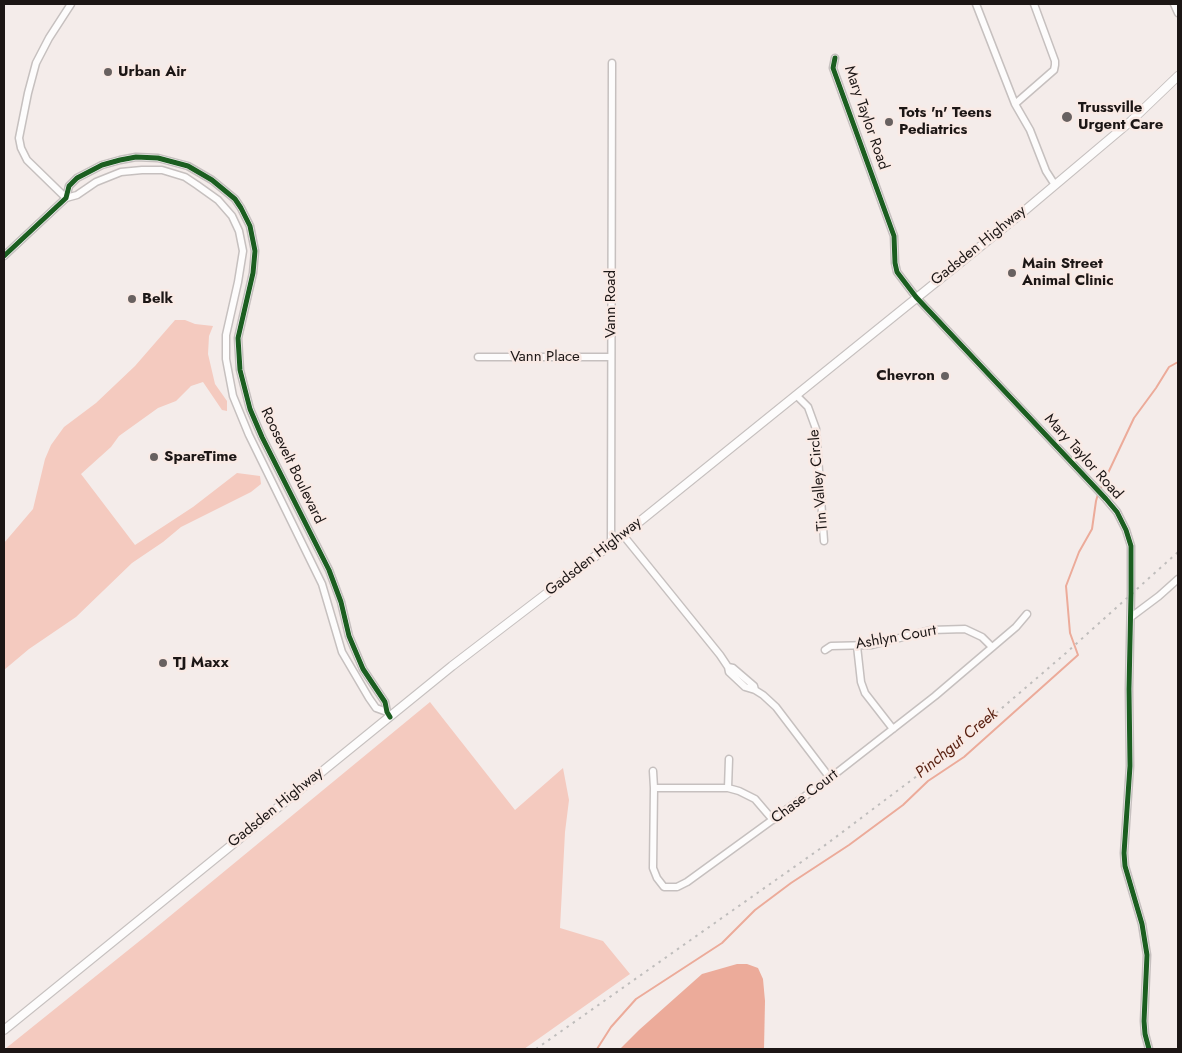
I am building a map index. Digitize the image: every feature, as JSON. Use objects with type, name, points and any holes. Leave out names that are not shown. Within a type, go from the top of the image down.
[{"type":"main road","name":"Gadsden Highway","points":[[4,1030],[388,714],[611,545],[796,395],[1131,121],[1178,76]]},
{"type":"street","points":[[66,198],[28,160],[21,148],[20,138],[28,93],[36,63],[48,38],[71,4]]},
{"type":"street","points":[[976,4],[1015,104],[1030,130],[1046,171],[1054,185]]},
{"type":"street","points":[[1015,104],[1054,70],[1055,65],[1055,60],[1034,4]]},
{"type":"street","points":[[1174,4],[1178,13]]},
{"type":"street","name":"Mary Taylor Road","points":[[835,58],[833,68],[894,236],[897,272],[916,297],[1106,499],[1122,521],[1131,546],[1129,789],[1124,852],[1125,866],[1142,924],[1148,955],[1144,1021],[1149,1049]]},
{"type":"street","name":"Vann Road","points":[[611,545],[612,63]]},
{"type":"street","name":"Roosevelt Boulevard","points":[[66,198],[69,186],[77,178],[89,171],[120,160],[148,157],[175,162],[200,172],[222,187],[241,208],[250,226],[255,251],[253,273],[238,338],[240,370],[247,398],[262,437],[329,570],[341,602],[349,636],[362,669],[385,702],[388,714]]},
{"type":"street","name":"Roosevelt Boulevard","points":[[4,256],[66,198],[77,195],[96,182],[115,174],[142,170],[162,170],[173,173],[191,181],[218,200],[232,216],[239,231],[243,251],[226,336],[226,360],[233,396],[249,435],[320,578],[342,652],[376,708],[388,714]]},
{"type":"street","name":"Vann Place","points":[[478,357],[611,357]]},
{"type":"street","name":"Tin Valley Circle","points":[[796,395],[808,407],[816,429],[824,541]]},
{"type":"street","points":[[623,535],[728,667],[733,668],[754,686],[755,690],[776,707],[830,778]]},
{"type":"street","points":[[1131,617],[1178,579]]},
{"type":"street","name":"Chase Court","points":[[653,771],[653,868],[657,878],[664,886],[676,887],[687,882],[773,820],[893,729],[1016,627],[1027,614]]},
{"type":"street","name":"Ashlyn Court","points":[[824,650],[831,646],[872,645],[920,632],[965,629],[982,638],[992,647]]},
{"type":"street","points":[[857,646],[864,693],[893,729]]},
{"type":"street","points":[[728,788],[729,760]]},
{"type":"street","points":[[654,788],[728,788],[755,799],[773,820]]},
{"type":"shaded area","points":[[175,320],[185,320],[195,324],[213,326],[209,336],[208,354],[215,384],[227,401],[227,411],[222,410],[203,382],[191,386],[176,401],[158,408],[119,436],[111,447],[81,474],[135,545],[193,507],[237,473],[260,476],[261,484],[251,492],[181,527],[132,563],[76,617],[29,649],[4,670],[4,543],[33,509],[45,459],[51,445],[64,427],[96,403],[135,366]]},
{"type":"shaded area","points":[[430,702],[515,810],[563,768],[569,800],[565,832],[560,928],[603,941],[630,974],[524,1049],[5,1049],[147,935]]},
{"type":"shaded area","points":[[737,964],[747,964],[758,968],[763,979],[765,1001],[764,1049],[620,1049],[702,974]]},
{"type":"waterway","name":"Pinchgut Creek","points":[[1100,490],[1134,418],[1169,367],[1178,362]]},
{"type":"waterway","name":"Pinchgut Creek","points":[[597,1049],[611,1027],[636,999],[722,943],[755,910],[903,805],[928,781],[964,757],[1078,655],[1070,633],[1066,586],[1079,552],[1092,529],[1098,494]]},
{"type":"railway","points":[[536,1049],[824,846],[966,739],[1066,653],[1178,552]]},
{"type":"cycle path","points":[[835,58],[833,68],[894,236],[897,272],[916,297],[1106,499],[1117,512],[1126,530],[1131,546],[1130,766],[1124,853],[1125,866],[1142,924],[1147,955],[1144,1021],[1149,1049]]},
{"type":"cycle path","points":[[4,256],[66,198],[69,186],[77,178],[102,165],[120,160],[136,157],[158,158],[188,166],[212,180],[235,199],[250,226],[255,251],[253,273],[238,338],[240,370],[250,409],[262,437],[329,570],[341,602],[349,636],[363,669],[385,702],[390,717]]},
{"type":"place","name":"Urban Air","points":[[108,72]]},
{"type":"place","name":"Trussville Urgent Care","points":[[1067,117]]},
{"type":"place","name":"Tots 'n' Teens Pediatrics","points":[[889,122]]},
{"type":"place","name":"Main Street Animal Clinic","points":[[1012,273]]},
{"type":"place","name":"Belk","points":[[132,299]]},
{"type":"place","name":"Chevron","points":[[945,376]]},
{"type":"place","name":"SpareTime","points":[[154,457]]},
{"type":"place","name":"TJ Maxx","points":[[163,663]]}]
